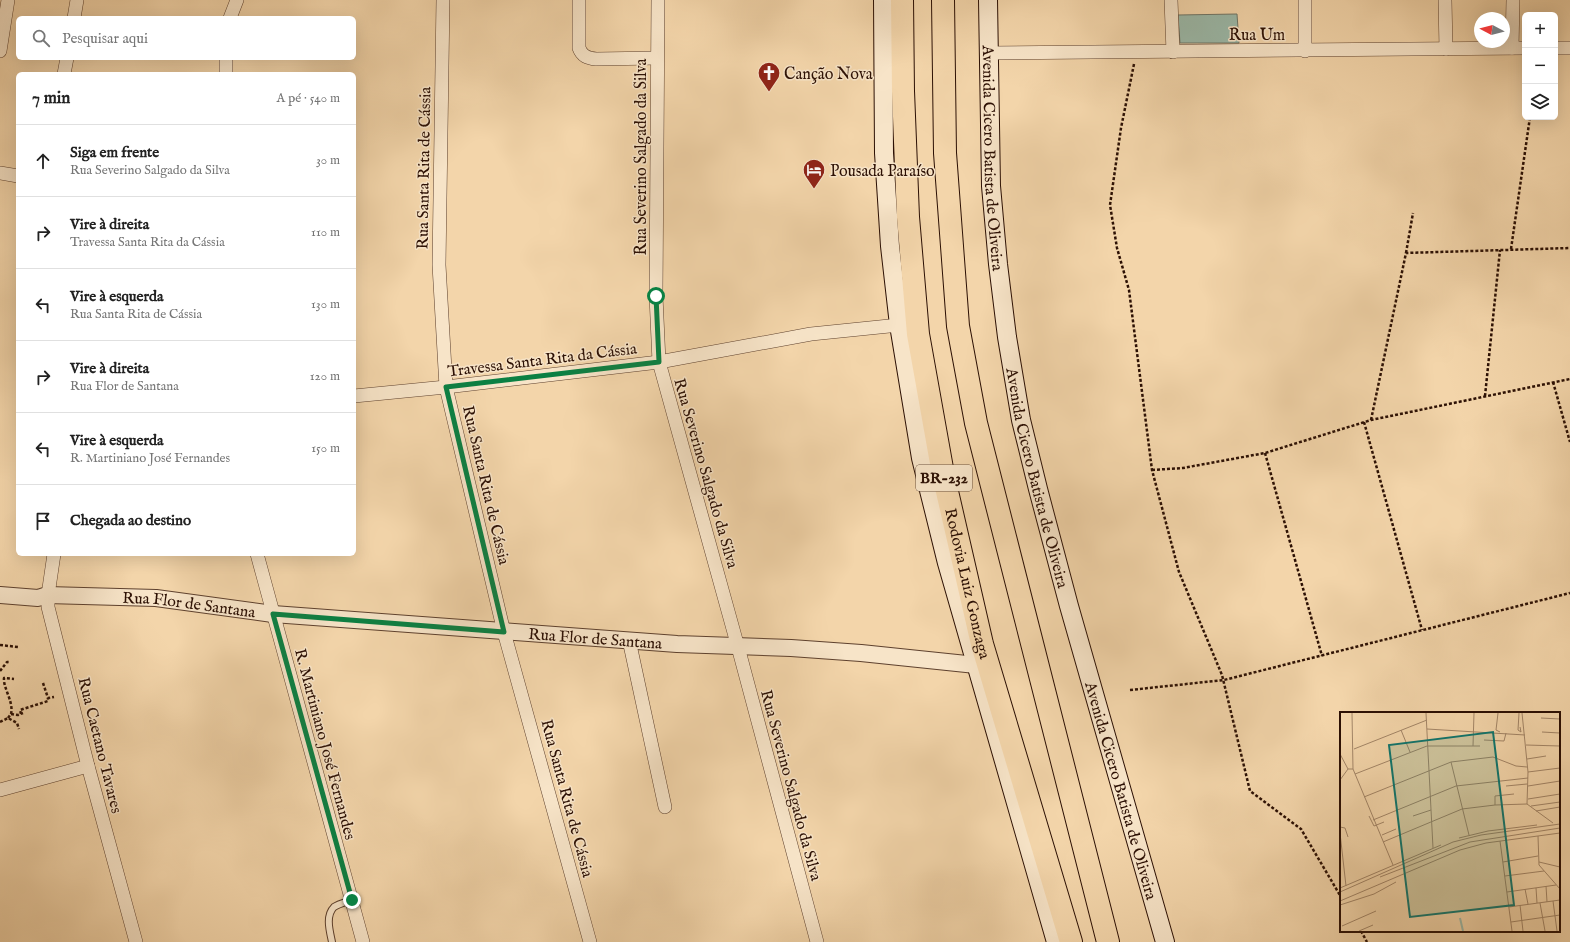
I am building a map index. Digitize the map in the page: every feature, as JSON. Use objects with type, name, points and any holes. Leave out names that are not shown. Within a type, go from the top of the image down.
[{"type":"highway","name":"Rodovia Luiz Gonzaga","points":[[902,0],[903,91],[908,209],[918,334],[943,474],[982,644],[1071,942]]},
{"type":"highway","name":"BR-232","points":[[943,0],[945,153],[958,326],[976,423],[1108,942]]},
{"type":"main road","points":[[883,0],[884,153],[890,246],[899,325],[921,458],[947,563],[1056,942]]},
{"type":"main road","name":"Avenida Cicero Batista de Oliveira","points":[[988,0],[991,186],[998,264],[1007,337],[1021,420],[1071,614],[1165,942]]},
{"type":"street","points":[[0,51],[8,0]]},
{"type":"street","points":[[74,16],[77,0]]},
{"type":"street","points":[[231,16],[237,0]]},
{"type":"street","name":"Rua Santa Rita de Cássia","points":[[443,0],[438,265],[446,387],[504,632],[590,942]]},
{"type":"street","points":[[579,0],[578,48],[581,54],[587,58],[596,59],[657,58]]},
{"type":"street","name":"Rua Severino Salgado da Silva","points":[[658,0],[656,296],[659,362],[738,647],[817,942]]},
{"type":"street","points":[[1171,0],[1173,52]]},
{"type":"street","points":[[1305,0],[1305,51]]},
{"type":"street","points":[[1445,0],[1446,49]]},
{"type":"street","points":[[1513,0],[1518,48]]},
{"type":"street","name":"Rua Um","points":[[988,53],[1518,48]]},
{"type":"street","points":[[1558,48],[1570,48]]},
{"type":"street","points":[[64,72],[67,60]]},
{"type":"street","points":[[226,60],[226,72]]},
{"type":"street","points":[[0,173],[16,176]]},
{"type":"street","name":"Travessa Santa Rita da Cássia","points":[[356,396],[446,387],[659,362],[811,334],[899,325]]},
{"type":"street","name":"Rua Caetano Tavares","points":[[54,556],[48,595],[50,614],[88,766],[136,942]]},
{"type":"street","name":"R. Martiniano José Fernandes","points":[[258,556],[363,942]]},
{"type":"street","name":"Rua Flor de Santana","points":[[0,595],[38,598],[48,595],[156,598],[273,614],[504,632],[738,647],[791,648],[861,653],[976,665]]},
{"type":"street","points":[[629,640],[665,807]]},
{"type":"street","points":[[0,790],[88,766]]},
{"type":"lane","points":[[332,942],[329,923],[331,912],[334,907],[352,900]]},
{"type":"path","points":[[1136,52],[1121,128],[1110,205],[1117,248],[1129,290],[1152,470],[1179,572],[1224,680],[1250,791],[1300,829],[1340,895]]},
{"type":"path","points":[[1511,250],[1530,120]]},
{"type":"path","points":[[1371,420],[1413,213]]},
{"type":"path","points":[[1406,253],[1570,248]]},
{"type":"path","points":[[1485,396],[1500,250]]},
{"type":"path","points":[[1152,470],[1183,468],[1264,453],[1371,420],[1570,379]]},
{"type":"path","points":[[1554,382],[1570,442]]},
{"type":"path","points":[[1364,422],[1422,630]]},
{"type":"path","points":[[1264,453],[1322,656]]},
{"type":"path","points":[[1130,690],[1224,680],[1570,593]]},
{"type":"path","points":[[0,645],[18,647]]},
{"type":"path","points":[[0,671],[7,662],[10,662]]},
{"type":"path","points":[[0,722],[8,718],[12,710],[4,678],[14,679]]},
{"type":"path","points":[[43,683],[44,692],[48,698]]},
{"type":"path","points":[[11,714],[22,713],[20,710],[48,701],[48,698],[54,697]]},
{"type":"path","points":[[8,718],[17,723],[19,729]]},
{"type":"path","points":[[1362,932],[1367,942]]},
{"type":"shaded area","points":[[1237,14],[1239,43],[1180,43],[1178,15]]},
{"type":"place","name":"Canção Nova","points":[[769,92]]},
{"type":"place","name":"Pousada Paraíso","points":[[814,190]]},
{"type":"route","points":[[352,900],[273,614],[504,632],[446,387],[659,362],[656,296]]}]
